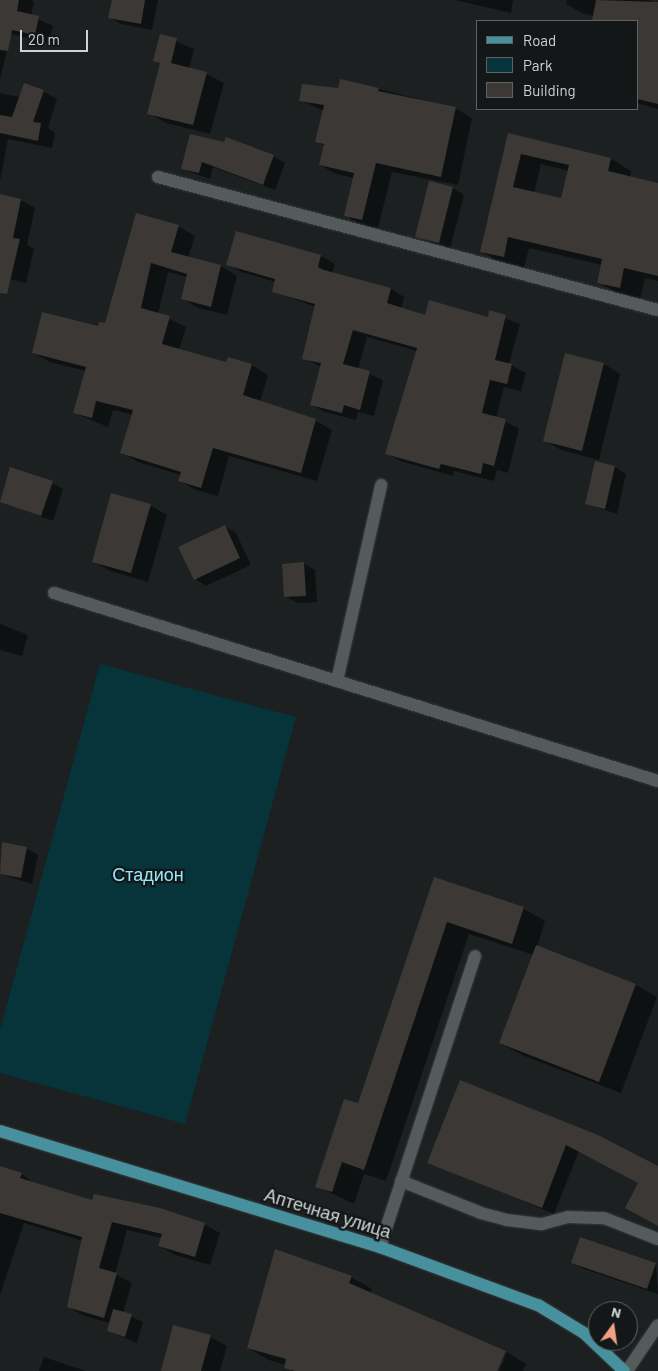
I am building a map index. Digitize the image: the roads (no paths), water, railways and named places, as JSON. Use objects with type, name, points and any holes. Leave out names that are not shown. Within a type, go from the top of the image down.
[{"type":"main road","name":"Аптечная улица","points":[[0,1131],[380,1247],[538,1305],[584,1333],[625,1371]]},
{"type":"street","points":[[158,178],[658,310]]},
{"type":"street","points":[[337,681],[381,485]]},
{"type":"street","points":[[54,593],[658,781]]},
{"type":"street","points":[[380,1247],[475,956]]},
{"type":"street","points":[[401,1181],[481,1213],[508,1220],[542,1224],[568,1217],[604,1218],[658,1239]]},
{"type":"street","points":[[625,1371],[658,1325]]},
{"type":"park label","name":"Стадион","points":[[148,874]]}]
